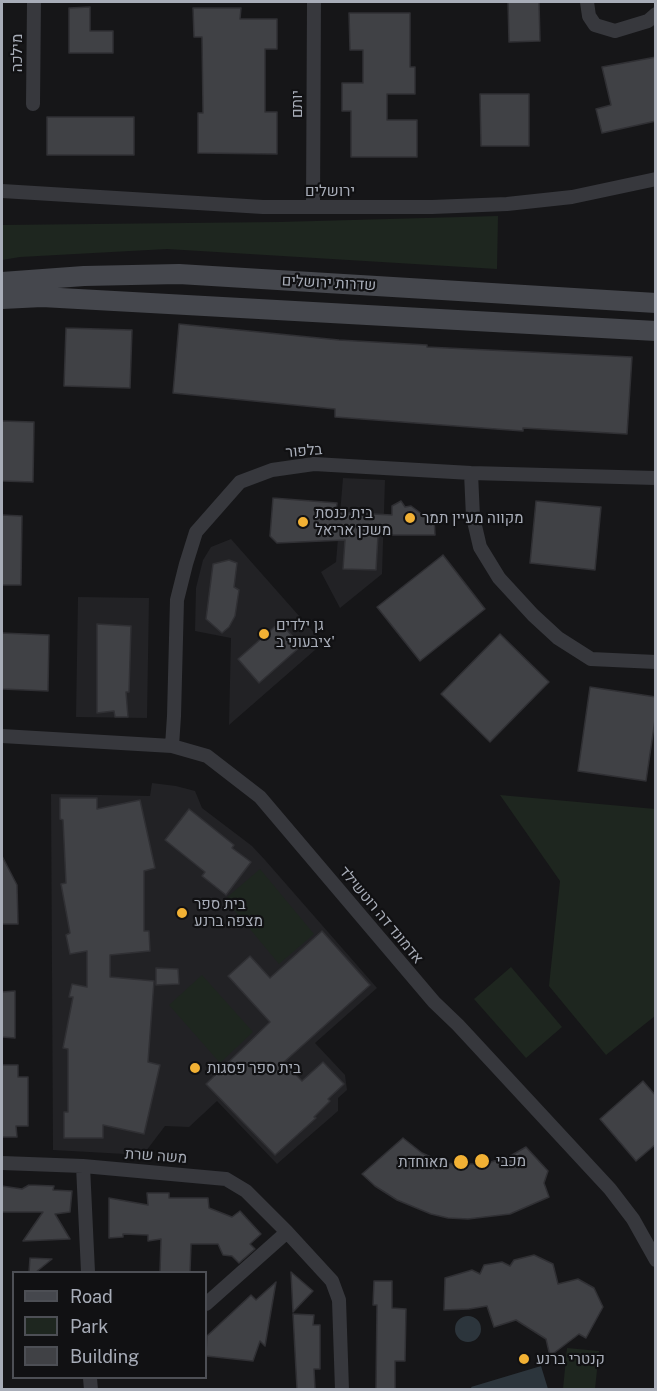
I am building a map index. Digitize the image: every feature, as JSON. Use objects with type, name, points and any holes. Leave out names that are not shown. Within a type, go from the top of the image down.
[{"type":"main road","name":"שדרות ירושלים","points":[[2,282],[84,276],[178,274],[656,303]]},
{"type":"main road","name":"שדרות ירושלים","points":[[2,299],[42,297],[656,331]]},
{"type":"street","name":"מילכה","points":[[33,104],[34,2]]},
{"type":"street","name":"יותם","points":[[313,207],[314,2]]},
{"type":"street","points":[[587,2],[589,16],[595,25],[615,30],[648,21],[656,14]]},
{"type":"street","name":"ירושלים","points":[[2,192],[263,207],[432,207],[507,204],[572,197],[656,178]]},
{"type":"street","name":"בלפור","points":[[172,746],[177,600],[186,564],[196,532],[240,482],[272,470],[314,464],[471,473],[656,478]]},
{"type":"street","points":[[471,473],[473,517],[480,548],[499,578],[532,615],[558,638],[591,659],[656,662]]},
{"type":"street","name":"אדמונד דה רוטשילד","points":[[2,736],[172,746],[207,756],[260,797],[434,1002],[610,1190],[633,1219],[656,1260]]},
{"type":"street","name":"משה שרת","points":[[2,1162],[83,1166],[226,1179],[246,1191],[332,1281],[339,1300],[342,1389]]},
{"type":"street","points":[[83,1166],[88,1271]]},
{"type":"street","points":[[207,1303],[287,1232]]},
{"type":"shaded area","points":[[343,478],[385,480],[382,574],[340,608],[321,572],[336,562]]},
{"type":"shaded area","name":"גן ילדים ציבעוני ב'","points":[[231,539],[323,643],[229,725],[231,638],[195,631],[196,588],[203,560],[211,547]]},
{"type":"shaded area","points":[[78,597],[149,598],[147,718],[76,717]]},
{"type":"shaded area","points":[[152,783],[195,791],[202,808],[252,846],[377,988],[315,1043],[345,1075],[347,1090],[338,1098],[338,1111],[277,1164],[217,1101],[189,1127],[165,1126],[143,1155],[53,1150],[51,794],[150,796]]},
{"type":"shaded area","points":[[468,1316],[477,1320],[481,1329],[477,1338],[468,1342],[459,1338],[455,1329],[459,1320]]},
{"type":"shaded area","points":[[541,1366],[548,1389],[472,1389],[471,1387]]},
{"type":"green space","points":[[498,216],[497,269],[167,249],[2,260],[2,225],[279,222]]},
{"type":"green space","points":[[500,795],[655,809],[655,1016],[606,1055],[549,986],[560,881]]},
{"type":"green space","points":[[260,869],[314,934],[279,964],[225,899]]},
{"type":"green space","points":[[511,967],[562,1027],[526,1058],[474,999]]},
{"type":"green space","points":[[202,975],[253,1032],[220,1063],[169,1005]]},
{"type":"green space","points":[[567,1348],[599,1351],[595,1389],[563,1389]]},
{"type":"building","points":[[508,2],[539,2],[540,41],[509,42]]},
{"type":"building","points":[[90,7],[90,31],[113,31],[113,53],[69,53],[69,8]]},
{"type":"building","points":[[193,8],[241,8],[240,19],[277,19],[277,49],[265,49],[265,112],[277,112],[277,154],[198,153],[198,113],[203,113],[202,37],[194,37]]},
{"type":"building","points":[[349,13],[410,13],[410,67],[415,67],[415,94],[387,94],[387,120],[417,120],[417,157],[351,157],[351,111],[342,111],[342,83],[363,83],[363,50],[350,50]]},
{"type":"building","points":[[656,57],[656,121],[602,133],[596,109],[611,105],[602,67]]},
{"type":"building","points":[[480,94],[529,94],[529,146],[481,146]]},
{"type":"building","points":[[47,117],[134,117],[134,155],[47,155]]},
{"type":"building","points":[[179,324],[339,340],[427,345],[427,347],[632,357],[627,434],[523,428],[523,431],[335,417],[335,409],[173,393]]},
{"type":"building","points":[[66,328],[132,330],[130,388],[64,386]]},
{"type":"building","points":[[2,421],[34,422],[33,482],[2,481]]},
{"type":"building","points":[[273,498],[337,503],[336,512],[392,515],[392,506],[401,501],[405,507],[411,506],[426,517],[434,518],[435,535],[378,535],[376,570],[343,569],[345,540],[277,543],[270,536]]},
{"type":"building","points":[[536,501],[601,507],[595,570],[530,563]]},
{"type":"building","points":[[2,515],[22,516],[21,585],[2,585]]},
{"type":"building","points":[[443,555],[485,609],[420,661],[377,607]]},
{"type":"building","points":[[229,560],[237,563],[234,587],[239,590],[235,616],[229,627],[222,633],[206,619],[213,564]]},
{"type":"building","points":[[280,622],[301,646],[259,683],[238,659]]},
{"type":"building","points":[[97,624],[131,626],[129,692],[126,692],[128,717],[115,717],[114,711],[97,713]]},
{"type":"building","points":[[2,633],[49,635],[48,691],[2,689]]},
{"type":"building","points":[[500,634],[549,682],[490,742],[441,694]]},
{"type":"building","points":[[590,687],[656,697],[656,713],[646,781],[578,771]]},
{"type":"building","points":[[60,798],[97,798],[97,809],[140,800],[155,868],[144,871],[144,931],[149,931],[150,951],[110,955],[110,977],[154,981],[148,1062],[160,1065],[144,1134],[103,1125],[103,1138],[64,1138],[64,1112],[68,1112],[68,1049],[63,1048],[73,997],[69,997],[72,984],[87,987],[87,951],[70,954],[66,935],[70,933],[61,884],[66,883]]},
{"type":"building","points":[[189,809],[234,845],[232,848],[251,862],[226,895],[202,876],[205,872],[165,840]]},
{"type":"building","points":[[2,856],[17,885],[18,924],[2,924]]},
{"type":"building","points":[[322,931],[370,985],[284,1062],[302,1081],[323,1062],[344,1084],[328,1099],[330,1101],[314,1117],[316,1118],[275,1155],[206,1084],[270,1022],[228,976],[250,956],[270,978]]},
{"type":"building","points":[[156,968],[178,969],[179,984],[156,985]]},
{"type":"building","points":[[15,991],[15,1038],[2,1037],[2,992]]},
{"type":"building","points":[[2,1065],[18,1065],[18,1077],[28,1077],[28,1126],[16,1126],[17,1137],[2,1137]]},
{"type":"building","points":[[643,1081],[656,1096],[656,1144],[636,1161],[600,1119]]},
{"type":"building","points":[[403,1138],[422,1153],[442,1162],[454,1164],[491,1162],[512,1155],[526,1147],[548,1171],[544,1183],[549,1197],[510,1214],[468,1219],[431,1214],[397,1200],[375,1186],[362,1174]]},
{"type":"building","points":[[29,1185],[54,1186],[53,1190],[72,1191],[70,1212],[55,1214],[70,1239],[23,1241],[43,1212],[2,1212],[2,1186],[22,1189]]},
{"type":"building","points":[[147,1193],[169,1193],[169,1198],[208,1198],[209,1208],[232,1217],[240,1211],[261,1234],[250,1244],[255,1249],[239,1263],[232,1256],[223,1255],[218,1244],[191,1244],[190,1271],[160,1271],[161,1239],[148,1241],[148,1235],[123,1234],[123,1237],[109,1238],[109,1198],[148,1205]]},
{"type":"building","points":[[534,1255],[553,1264],[558,1284],[578,1279],[594,1288],[603,1307],[586,1338],[579,1334],[550,1356],[546,1339],[516,1320],[494,1327],[487,1306],[444,1310],[445,1278],[472,1270],[480,1274],[484,1265],[502,1262],[510,1266],[514,1260]]},
{"type":"building","points":[[30,1258],[52,1259],[37,1271],[29,1271]]},
{"type":"building","points":[[291,1272],[313,1291],[293,1312]]},
{"type":"building","points":[[374,1281],[392,1281],[392,1308],[406,1309],[405,1361],[395,1361],[395,1389],[376,1389],[377,1305],[373,1305]]},
{"type":"building","points":[[276,1282],[265,1346],[260,1341],[253,1361],[207,1356],[207,1336],[251,1295],[256,1300]]},
{"type":"building","points":[[293,1314],[314,1315],[313,1325],[320,1325],[320,1369],[314,1369],[315,1389],[297,1389]]},
{"type":"place","name":"מקווה מעיין תמר","points":[[410,518]]},
{"type":"place","name":"בית כנסת משכן אריאל","points":[[303,522]]},
{"type":"place","name":"גן ילדים ציבעוני ב'","points":[[264,634]]},
{"type":"place","name":"בית ספר מצפה ברנע","points":[[182,913]]},
{"type":"place","name":"בית ספר פסגות","points":[[195,1068]]},
{"type":"place","name":"מכבי","points":[[482,1161]]},
{"type":"place","name":"מאוחדת","points":[[461,1162]]},
{"type":"place","name":"קנטרי ברנע","points":[[524,1359]]}]
